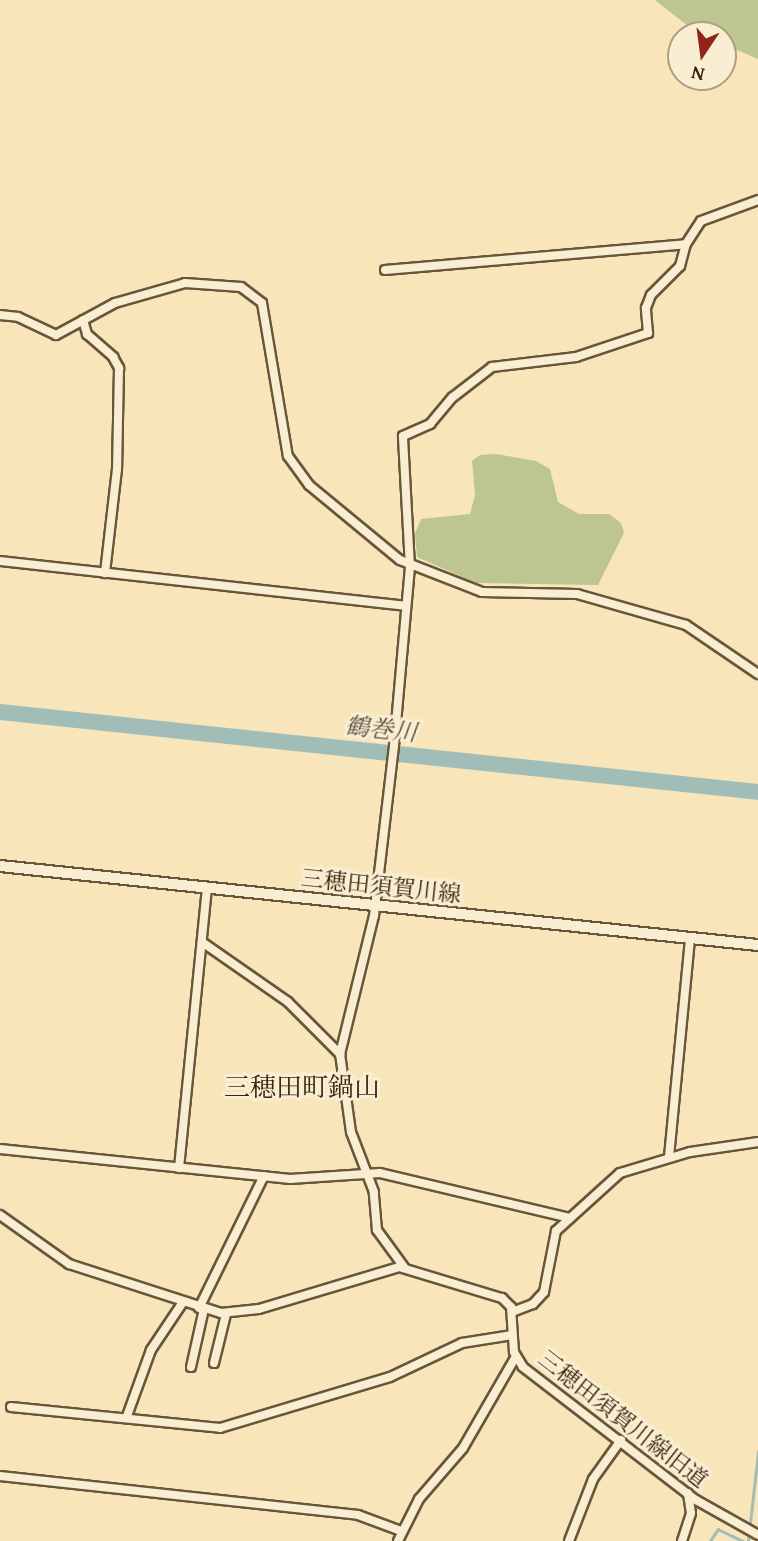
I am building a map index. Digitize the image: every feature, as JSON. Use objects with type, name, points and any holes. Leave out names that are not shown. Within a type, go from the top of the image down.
[{"type":"main road","name":"三穂田須賀川線","points":[[0,866],[374,908],[758,945]]},
{"type":"street","points":[[404,1267],[379,1234],[374,1192],[351,1132],[341,1054],[374,908],[394,747],[410,567],[402,436],[425,428],[462,390],[492,367],[576,358],[648,333],[646,308],[651,295],[680,266],[687,244],[701,221],[757,202]]},
{"type":"street","points":[[385,270],[687,244]]},
{"type":"street","points":[[0,315],[18,317],[53,335],[116,303],[185,283],[228,285],[253,293],[264,313],[288,456],[315,490],[410,567],[482,592],[577,594],[686,625],[758,674]]},
{"type":"street","points":[[83,320],[87,334],[117,361],[119,368],[117,469],[105,573]]},
{"type":"street","points":[[0,561],[406,607]]},
{"type":"street","points":[[179,1168],[207,889]]},
{"type":"street","points":[[669,1157],[691,939]]},
{"type":"street","points":[[202,942],[288,1002],[341,1054]]},
{"type":"street","points":[[0,1215],[61,1260],[226,1314],[259,1309],[404,1267],[502,1298],[512,1312],[527,1308],[544,1292],[551,1268],[551,1238],[620,1173],[669,1157],[758,1142]]},
{"type":"street","points":[[0,1149],[264,1176],[333,1179],[366,1174],[570,1218]]},
{"type":"street","points":[[191,1367],[201,1308],[264,1176]]},
{"type":"street","points":[[127,1416],[151,1350],[183,1302]]},
{"type":"street","name":"三穂田須賀川線旧道","points":[[512,1312],[515,1358],[722,1518],[758,1535]]},
{"type":"street","points":[[214,1363],[226,1314]]},
{"type":"street","points":[[11,1407],[127,1416],[220,1428],[390,1377],[462,1343],[512,1335]]},
{"type":"street","points":[[398,1541],[419,1499],[463,1448],[515,1358]]},
{"type":"street","points":[[580,1541],[569,1539],[593,1479],[621,1440]]},
{"type":"street","points":[[0,1476],[358,1515],[401,1531]]},
{"type":"street","points":[[682,1541],[691,1513],[688,1493]]},
{"type":"green space","points":[[655,0],[758,0],[758,59],[737,50],[737,21],[682,21]]},
{"type":"green space","points":[[496,454],[536,461],[550,469],[558,502],[579,514],[609,514],[621,523],[624,533],[598,585],[476,583],[417,557],[415,534],[421,519],[470,514],[475,495],[472,461],[480,455]]},
{"type":"waterway","name":"鶴巻川","points":[[0,712],[758,792]]},
{"type":"waterway","points":[[748,1541],[758,1452]]},
{"type":"waterway","points":[[710,1541],[718,1529],[743,1541]]},
{"type":"district","name":"三穂田町鍋山","points":[[302,1087]]}]
